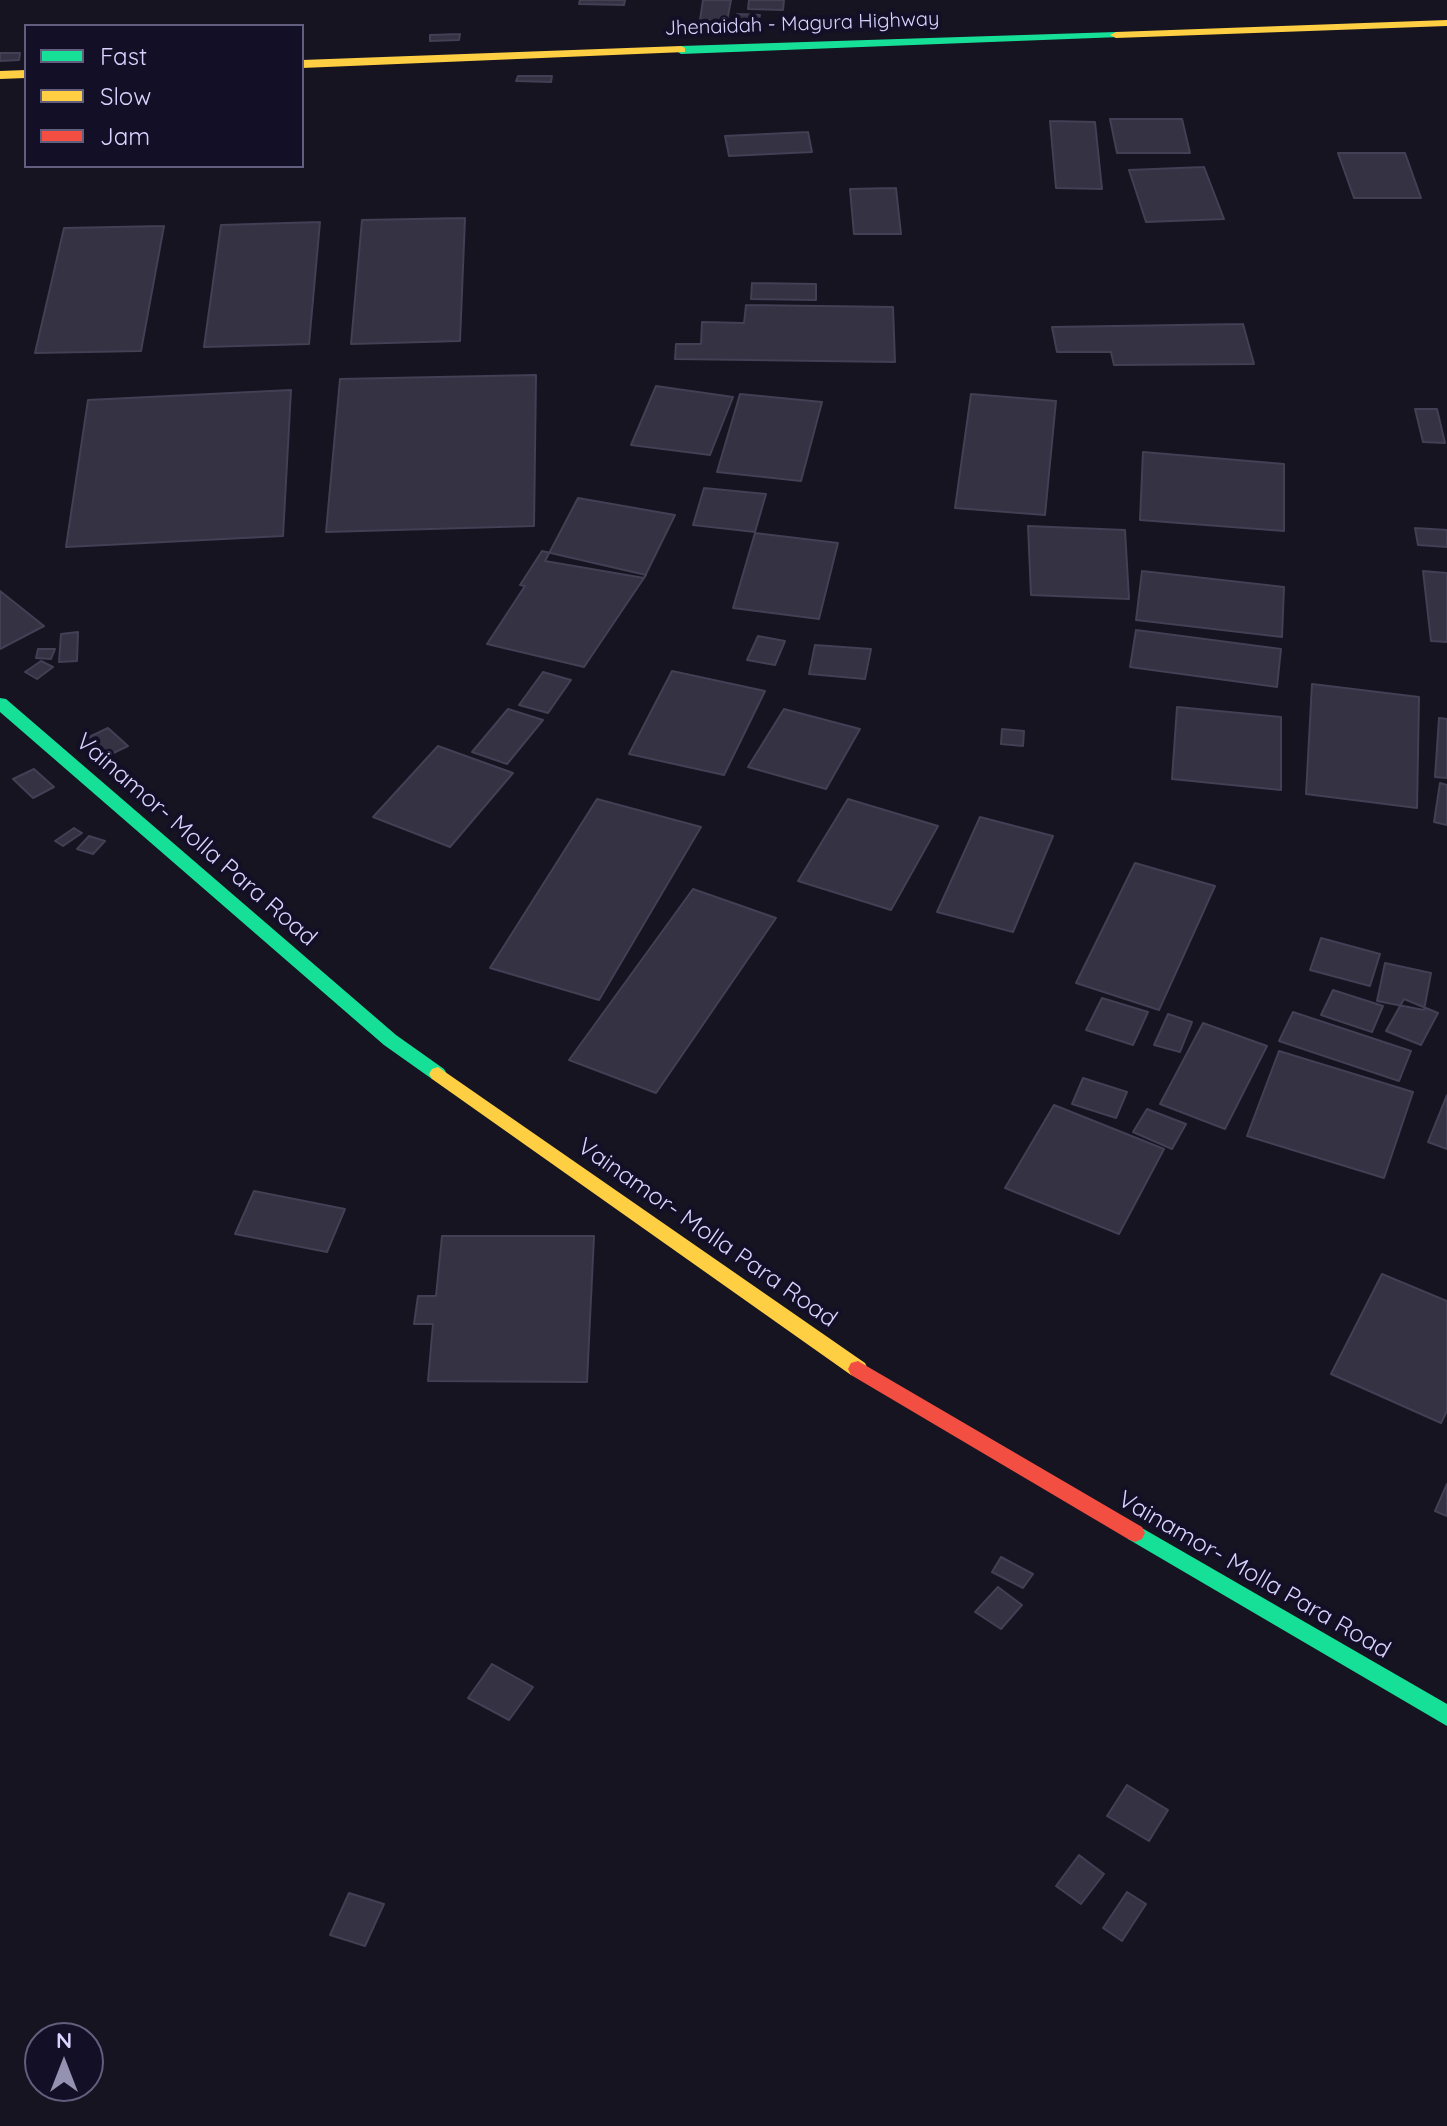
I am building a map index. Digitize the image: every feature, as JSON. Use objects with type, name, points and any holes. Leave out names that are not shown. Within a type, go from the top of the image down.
[{"type":"main road","name":"Jhenaidah - Magura Highway","points":[[304,64],[1447,23]]},
{"type":"main road","points":[[0,75],[24,74]]},
{"type":"main road","name":"Vainamor- Molla Para Road","points":[[0,703],[390,1040],[873,1379],[1447,1716]]},
{"type":"building","points":[[580,0],[625,0],[624,5],[579,4]]},
{"type":"building","points":[[703,0],[731,0],[727,21],[700,20]]},
{"type":"building","points":[[749,0],[784,0],[783,10],[748,9]]},
{"type":"building","points":[[737,14],[760,15],[758,23],[735,22]]},
{"type":"building","points":[[460,34],[459,40],[430,41],[430,35]]},
{"type":"building","points":[[0,53],[20,53],[19,60],[0,61]]},
{"type":"building","points":[[518,76],[552,76],[551,82],[516,81]]},
{"type":"building","points":[[1110,119],[1182,119],[1190,153],[1117,153]]},
{"type":"building","points":[[1050,121],[1095,122],[1102,189],[1056,188]]},
{"type":"building","points":[[808,132],[812,152],[729,156],[725,136]]},
{"type":"building","points":[[1338,153],[1405,153],[1421,198],[1354,198]]},
{"type":"building","points":[[1204,167],[1224,219],[1146,222],[1129,170]]},
{"type":"building","points":[[896,188],[901,234],[854,234],[850,189]]},
{"type":"building","points":[[465,218],[460,341],[351,344],[362,220]]},
{"type":"building","points":[[320,222],[309,344],[204,347],[221,225]]},
{"type":"building","points":[[164,226],[141,351],[35,353],[64,228]]},
{"type":"building","points":[[752,283],[816,284],[816,300],[751,299]]},
{"type":"building","points":[[746,305],[893,307],[895,362],[675,359],[676,344],[701,344],[702,322],[744,323]]},
{"type":"building","points":[[1243,324],[1254,364],[1114,365],[1111,352],[1057,352],[1052,327]]},
{"type":"building","points":[[536,375],[534,526],[326,532],[340,379]]},
{"type":"building","points":[[656,386],[733,397],[710,455],[631,445]]},
{"type":"building","points":[[291,390],[283,536],[66,547],[88,400]]},
{"type":"building","points":[[740,394],[822,402],[801,481],[717,472]]},
{"type":"building","points":[[971,394],[1056,401],[1045,515],[955,508]]},
{"type":"building","points":[[1415,409],[1437,409],[1445,443],[1423,442]]},
{"type":"building","points":[[1143,452],[1284,464],[1284,531],[1140,520]]},
{"type":"building","points":[[704,488],[766,494],[755,532],[693,525]]},
{"type":"building","points":[[578,498],[675,515],[644,578],[545,561]]},
{"type":"building","points":[[1028,526],[1125,530],[1129,599],[1031,595]]},
{"type":"building","points":[[1415,528],[1447,530],[1447,547],[1418,545]]},
{"type":"building","points":[[755,533],[838,543],[819,619],[733,608]]},
{"type":"building","points":[[542,551],[646,575],[584,667],[487,644],[525,586],[520,585]]},
{"type":"building","points":[[1142,571],[1284,587],[1282,637],[1136,620]]},
{"type":"building","points":[[1423,571],[1447,573],[1447,642],[1431,641]]},
{"type":"building","points":[[0,591],[44,626],[0,649]]},
{"type":"building","points":[[1136,630],[1281,649],[1277,687],[1130,667]]},
{"type":"building","points":[[78,632],[77,661],[59,662],[61,634]]},
{"type":"building","points":[[758,636],[785,641],[775,665],[747,660]]},
{"type":"building","points":[[815,645],[871,649],[865,679],[809,674]]},
{"type":"building","points":[[38,649],[55,649],[51,659],[36,658]]},
{"type":"building","points":[[41,661],[53,667],[37,679],[25,672]]},
{"type":"building","points":[[672,671],[765,691],[724,775],[629,754]]},
{"type":"building","points":[[543,672],[571,680],[548,713],[519,705]]},
{"type":"building","points":[[1312,684],[1419,697],[1417,808],[1306,794]]},
{"type":"building","points":[[1177,707],[1281,717],[1281,790],[1172,779]]},
{"type":"building","points":[[508,709],[543,720],[507,764],[472,752]]},
{"type":"building","points":[[784,709],[860,729],[826,789],[748,767]]},
{"type":"building","points":[[1439,718],[1447,719],[1447,778],[1435,777]]},
{"type":"building","points":[[108,728],[128,746],[107,756],[89,737]]},
{"type":"building","points":[[1002,729],[1024,731],[1023,746],[1001,744]]},
{"type":"building","points":[[438,746],[513,773],[450,847],[373,817]]},
{"type":"building","points":[[34,769],[54,787],[33,798],[13,779]]},
{"type":"building","points":[[1440,783],[1447,785],[1447,825],[1434,822]]},
{"type":"building","points":[[597,799],[701,827],[599,1000],[490,968]]},
{"type":"building","points":[[848,799],[938,826],[891,910],[798,881]]},
{"type":"building","points":[[980,817],[1053,836],[1013,932],[937,912]]},
{"type":"building","points":[[74,828],[82,833],[63,846],[55,841]]},
{"type":"building","points":[[89,836],[105,841],[93,854],[77,849]]},
{"type":"building","points":[[1135,863],[1215,886],[1159,1010],[1076,983]]},
{"type":"building","points":[[693,889],[776,918],[656,1093],[569,1060]]},
{"type":"building","points":[[1321,938],[1380,954],[1370,986],[1310,970]]},
{"type":"building","points":[[1385,963],[1431,973],[1424,1010],[1377,1001]]},
{"type":"building","points":[[1333,990],[1383,1006],[1372,1032],[1321,1015]]},
{"type":"building","points":[[1102,998],[1148,1012],[1133,1045],[1086,1030]]},
{"type":"building","points":[[1404,999],[1438,1013],[1421,1045],[1386,1031]]},
{"type":"building","points":[[1293,1012],[1411,1051],[1399,1081],[1279,1041]]},
{"type":"building","points":[[1168,1014],[1192,1022],[1180,1052],[1154,1045]]},
{"type":"building","points":[[1203,1023],[1267,1046],[1225,1129],[1160,1104]]},
{"type":"building","points":[[1279,1051],[1413,1092],[1384,1178],[1247,1136]]},
{"type":"building","points":[[1083,1078],[1127,1092],[1116,1118],[1072,1104]]},
{"type":"building","points":[[1447,1095],[1447,1149],[1428,1142]]},
{"type":"building","points":[[1054,1105],[1164,1149],[1119,1234],[1005,1188]]},
{"type":"building","points":[[1147,1109],[1186,1124],[1172,1149],[1133,1132]]},
{"type":"building","points":[[254,1191],[345,1209],[327,1252],[235,1234]]},
{"type":"building","points":[[442,1236],[594,1236],[587,1382],[428,1381],[433,1324],[414,1324],[418,1296],[436,1296]]},
{"type":"building","points":[[1382,1274],[1447,1301],[1447,1411],[1441,1423],[1331,1374]]},
{"type":"building","points":[[1447,1484],[1447,1516],[1435,1511]]},
{"type":"building","points":[[1001,1557],[1033,1574],[1023,1588],[992,1572]]},
{"type":"building","points":[[998,1587],[1022,1605],[1001,1629],[975,1612]]},
{"type":"building","points":[[492,1664],[533,1687],[509,1720],[468,1698]]},
{"type":"building","points":[[1127,1785],[1168,1810],[1149,1841],[1107,1816]]},
{"type":"building","points":[[1079,1855],[1104,1874],[1081,1904],[1056,1886]]},
{"type":"building","points":[[1127,1892],[1146,1904],[1122,1941],[1103,1928]]},
{"type":"building","points":[[349,1893],[384,1904],[365,1946],[330,1935]]},
{"type":"traffic: fast","points":[[681,50],[1116,35]]},
{"type":"traffic: fast","points":[[0,703],[390,1040],[438,1074]]},
{"type":"traffic: fast","points":[[1135,1533],[1447,1716]]},
{"type":"traffic: slow","points":[[1116,35],[1447,23]]},
{"type":"traffic: slow","points":[[304,64],[681,50]]},
{"type":"traffic: slow","points":[[0,75],[24,74]]},
{"type":"traffic: slow","points":[[438,1074],[858,1369]]},
{"type":"traffic: jam","points":[[858,1369],[1135,1533]]}]
